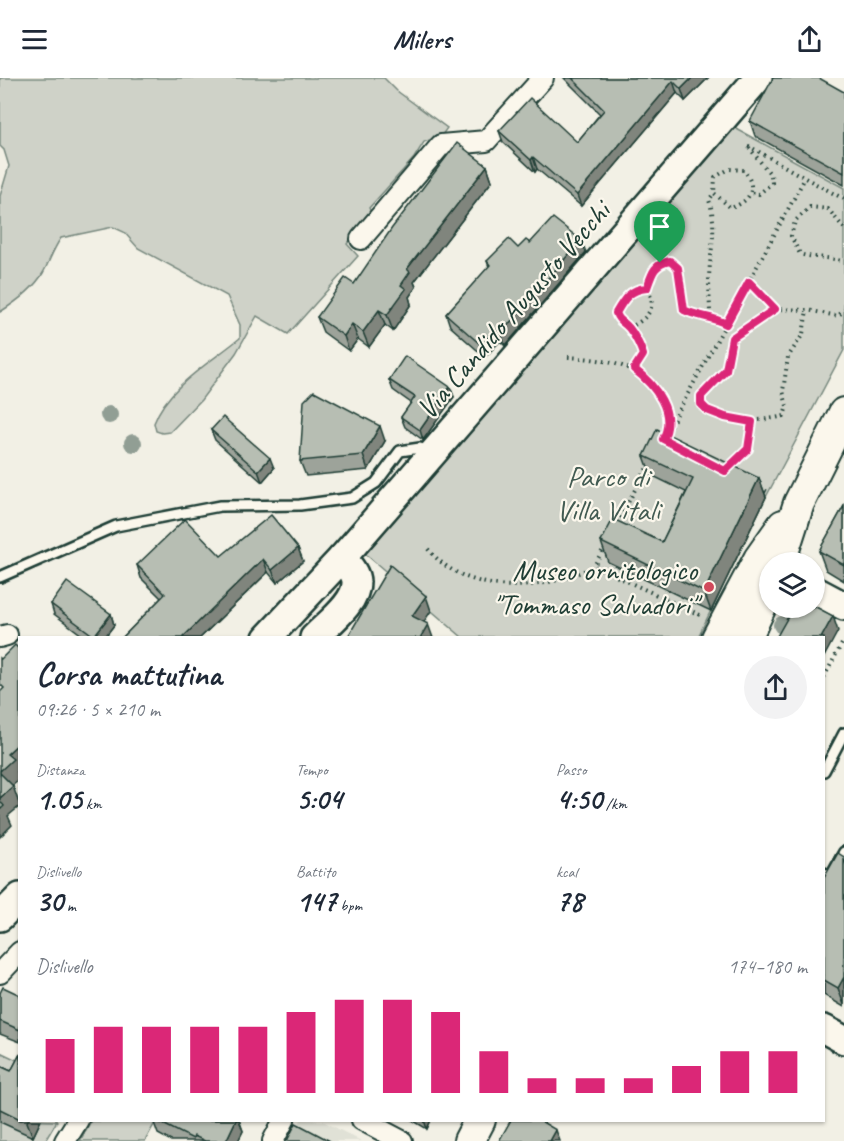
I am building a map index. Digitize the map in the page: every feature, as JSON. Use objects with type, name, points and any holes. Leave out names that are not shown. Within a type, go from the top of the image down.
[{"type":"main road","name":"Via Candido Augusto Vecchi","points":[[269,636],[342,558],[758,78]]},
{"type":"main road","points":[[774,552],[844,413]]},
{"type":"main road","points":[[316,636],[345,607],[353,594],[356,582],[354,573],[342,558]]},
{"type":"main road","points":[[712,628],[759,574]]},
{"type":"main road","points":[[825,596],[844,606]]},
{"type":"main road","points":[[747,636],[759,610]]},
{"type":"main road","points":[[0,917],[18,899]]},
{"type":"main road","points":[[825,1030],[844,1040]]},
{"type":"main road","points":[[469,1141],[479,1122]]},
{"type":"street","points":[[361,239],[441,145],[486,141],[543,78]]},
{"type":"street","points":[[0,973],[18,954]]},
{"type":"street","points":[[65,1141],[77,1122]]},
{"type":"street","points":[[273,1141],[283,1122]]},
{"type":"street","points":[[372,1123],[402,1141]]},
{"type":"lane","points":[[0,577],[116,526],[220,506],[300,505],[352,498],[376,483],[400,451],[420,448],[434,452]]},
{"type":"lane","points":[[825,769],[844,733]]},
{"type":"lane","points":[[827,875],[844,852]]},
{"type":"path","points":[[752,193],[759,194],[767,190],[772,183],[771,175],[747,145],[844,200]]},
{"type":"path","points":[[710,316],[709,278],[715,232],[714,216],[709,200],[714,193],[715,177],[729,169],[744,170],[752,181],[752,193],[744,203],[731,208],[714,193]]},
{"type":"path","points":[[663,439],[805,178]]},
{"type":"path","points":[[844,228],[828,209],[810,207],[795,220],[791,236],[800,254],[815,259],[832,258],[844,262]]},
{"type":"path","points":[[629,328],[646,316],[652,308],[653,300],[647,288],[653,270],[660,263],[670,261],[678,268],[684,310],[696,316],[710,316],[726,324]]},
{"type":"path","points":[[749,282],[775,309]]},
{"type":"path","points":[[634,369],[643,355],[629,328],[618,321],[616,313],[624,298],[635,289],[647,288]]},
{"type":"path","points":[[807,310],[804,334],[788,357],[783,391],[787,406],[784,416],[752,422],[707,410],[701,404],[701,396],[726,370],[732,338],[775,309],[807,310],[838,316],[844,310]]},
{"type":"path","points":[[568,357],[596,358],[634,369],[651,382],[660,398],[667,413],[668,430]]},
{"type":"path","points":[[734,475],[725,471],[748,449],[752,422]]},
{"type":"path","points":[[611,534],[651,460]]},
{"type":"path","points":[[751,484],[770,493]]},
{"type":"path","points":[[428,549],[451,572],[502,584],[536,585],[571,578],[594,566],[606,545]]},
{"type":"path","points":[[594,566],[712,628]]},
{"type":"path","points":[[825,675],[844,640]]},
{"type":"shaded area","points":[[300,1122],[325,1122],[361,1141],[290,1141]]},
{"type":"green space","points":[[0,78],[384,78],[397,91],[447,128],[442,135],[424,142],[414,158],[369,208],[372,215],[347,244],[358,256],[288,334],[257,316],[236,353],[201,400],[170,432],[162,433],[156,431],[154,423],[169,397],[191,376],[240,338],[240,325],[227,296],[138,248],[124,232],[113,227],[61,238],[43,273],[34,285],[0,312],[0,196],[9,166],[4,150],[0,146]]},
{"type":"green space","name":"Parco di Villa Vitali","points":[[733,127],[844,188],[844,350],[766,497],[698,636],[461,636],[362,551],[418,492]]},
{"type":"green space","points":[[0,1052],[18,1061],[18,1122],[56,1122],[45,1141],[0,1141]]},
{"type":"green space","points":[[90,1122],[155,1122],[145,1141],[80,1141]]},
{"type":"building","points":[[572,78],[692,78],[681,89],[673,81],[577,195],[533,157],[531,160],[499,131],[530,98],[577,142],[604,110]]},
{"type":"building","points":[[773,78],[819,78],[844,92],[844,173],[750,121]]},
{"type":"building","points":[[457,143],[487,166],[407,269],[410,272],[401,285],[406,289],[387,315],[379,310],[363,332],[352,324],[344,336],[317,317],[345,278],[354,284],[392,228]]},
{"type":"building","points":[[553,218],[581,240],[501,333],[495,329],[481,345],[446,314],[490,265],[487,261],[509,239],[518,248],[526,240],[530,243]]},
{"type":"building","points":[[405,356],[450,387],[420,430],[401,417],[415,397],[389,380]]},
{"type":"building","points":[[314,391],[380,426],[363,455],[300,461],[304,401]]},
{"type":"building","points":[[223,417],[270,458],[258,471],[211,430]]},
{"type":"building","points":[[657,429],[759,478],[704,592],[601,542],[613,519],[662,542],[693,479],[644,456]]},
{"type":"building","points":[[844,506],[844,565],[825,554],[825,552],[819,551]]},
{"type":"building","points":[[271,515],[298,548],[272,570],[263,559],[184,636],[124,636],[165,594],[137,565],[185,519],[221,556]]},
{"type":"building","points":[[390,565],[426,596],[412,616],[428,624],[421,636],[348,636]]},
{"type":"building","points":[[67,582],[111,614],[94,636],[51,604]]},
{"type":"building","points":[[825,612],[833,616],[822,636],[777,636],[787,618],[825,618]]},
{"type":"building","points":[[15,645],[18,648],[18,744],[7,754],[13,759],[0,771],[0,692],[4,688],[0,684],[1,659]]},
{"type":"building","points":[[0,773],[13,786],[0,798]]},
{"type":"building","points":[[838,853],[844,857],[844,977],[838,988],[825,981],[825,876]]},
{"type":"building","points":[[3,987],[18,994],[18,1029],[0,1021],[0,993]]},
{"type":"building","points":[[18,1058],[18,1118],[0,1109],[0,1066],[11,1071]]},
{"type":"building","points":[[159,1122],[235,1122],[226,1141],[205,1141],[194,1136],[193,1139]]},
{"type":"building","points":[[510,1122],[542,1122],[556,1130],[550,1141],[499,1141]]},
{"type":"building","points":[[296,1123],[330,1141],[287,1141]]},
{"type":"place","name":"Museo ornitologico \"Tommaso Salvadori\"","points":[[709,587]]},
{"type":"route","points":[[670,261],[678,268],[684,310],[696,316],[710,316],[726,324],[749,282],[775,309],[732,338],[726,370],[710,384],[701,396],[701,404],[707,410],[725,417],[752,422],[748,449],[725,471],[663,439],[668,430],[667,413],[651,382],[634,369],[643,355],[641,347],[629,328],[618,321],[616,313],[624,298],[635,289],[647,288],[653,270],[660,263],[670,261]]}]
